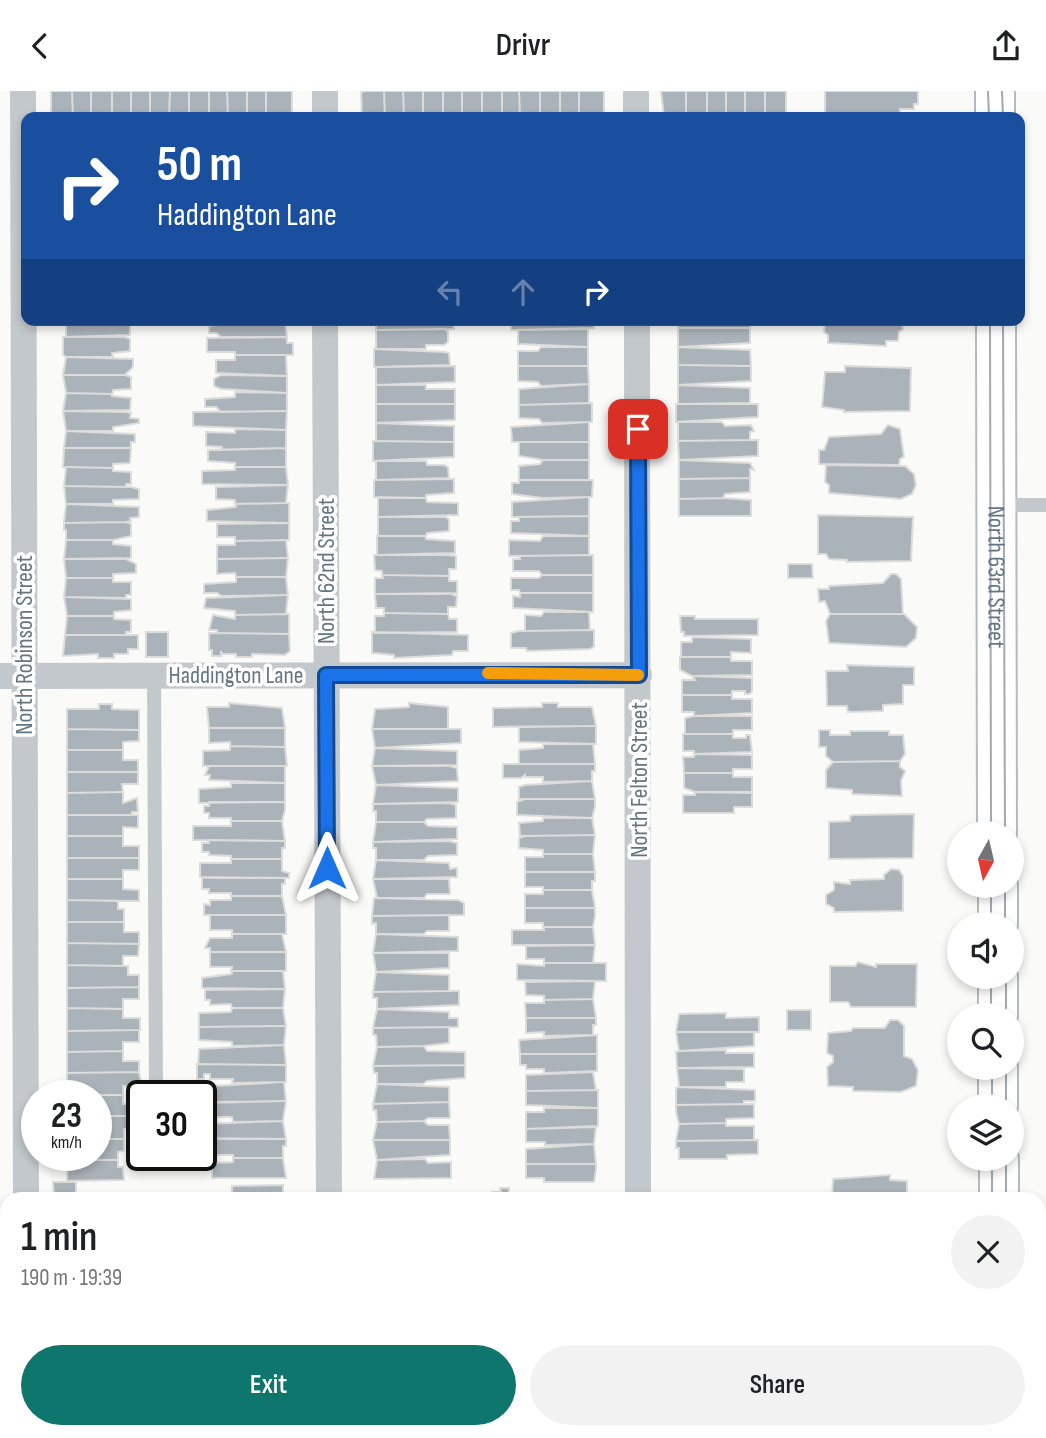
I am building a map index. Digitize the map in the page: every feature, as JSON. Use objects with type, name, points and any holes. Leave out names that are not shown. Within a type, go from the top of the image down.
[{"type":"main road","points":[[995,91],[995,112]]},
{"type":"main road","name":"North 63rd Street","points":[[996,326],[998,821]]},
{"type":"main road","points":[[999,1171],[999,1192]]},
{"type":"street","name":"North Robinson Street","points":[[23,91],[23,112]]},
{"type":"street","points":[[325,91],[325,112]]},
{"type":"street","points":[[636,91],[636,112]]},
{"type":"street","name":"North Robinson Street","points":[[21,197],[12,676],[26,1192]]},
{"type":"street","name":"North 62nd Street","points":[[326,326],[329,1192]]},
{"type":"street","name":"North Felton Street","points":[[637,326],[638,1192]]},
{"type":"street","name":"Haddington Lane","points":[[12,676],[639,675]]},
{"type":"lane","points":[[996,505],[1046,505]]},
{"type":"lane","points":[[154,675],[156,1080]]},
{"type":"building","points":[[51,91],[72,91],[73,112],[51,112]]},
{"type":"building","points":[[72,91],[91,91],[91,112],[73,112]]},
{"type":"building","points":[[91,91],[112,91],[112,112],[91,112]]},
{"type":"building","points":[[112,91],[131,91],[131,112],[112,112]]},
{"type":"building","points":[[131,91],[150,91],[150,112],[131,112]]},
{"type":"building","points":[[150,91],[170,91],[169,112],[150,112]]},
{"type":"building","points":[[170,91],[189,91],[189,112],[169,112]]},
{"type":"building","points":[[189,91],[209,91],[209,112],[189,112]]},
{"type":"building","points":[[209,91],[227,91],[228,112],[209,112]]},
{"type":"building","points":[[227,91],[247,91],[247,112],[228,112]]},
{"type":"building","points":[[247,91],[266,91],[266,112],[247,112]]},
{"type":"building","points":[[266,91],[292,91],[292,112],[266,112]]},
{"type":"building","points":[[384,91],[385,112],[362,112],[361,92]]},
{"type":"building","points":[[384,91],[403,91],[404,112],[385,112]]},
{"type":"building","points":[[403,91],[423,91],[423,112],[404,112]]},
{"type":"building","points":[[423,91],[443,91],[443,112],[423,112]]},
{"type":"building","points":[[443,91],[462,91],[462,112],[443,112]]},
{"type":"building","points":[[462,91],[482,91],[482,112],[462,112]]},
{"type":"building","points":[[482,91],[502,91],[502,112],[482,112]]},
{"type":"building","points":[[502,91],[519,91],[520,112],[502,112]]},
{"type":"building","points":[[519,91],[540,91],[540,112],[520,112]]},
{"type":"building","points":[[540,91],[560,91],[560,112],[540,112]]},
{"type":"building","points":[[560,91],[579,91],[579,112],[560,112]]},
{"type":"building","points":[[579,91],[604,91],[604,112],[579,112]]},
{"type":"building","points":[[661,91],[686,91],[686,112],[663,112]]},
{"type":"building","points":[[686,91],[707,91],[707,112],[686,112]]},
{"type":"building","points":[[707,91],[726,91],[726,112],[707,112]]},
{"type":"building","points":[[726,91],[745,91],[745,112],[726,112]]},
{"type":"building","points":[[745,91],[765,91],[765,112],[745,112]]},
{"type":"building","points":[[765,91],[786,91],[786,112],[765,112]]},
{"type":"building","points":[[825,91],[918,91],[918,104],[914,104],[914,109],[900,109],[900,112],[825,112]]},
{"type":"building","points":[[66,326],[130,326],[130,335],[66,337]]},
{"type":"building","points":[[209,326],[286,326],[287,337],[221,337],[216,333],[209,333]]},
{"type":"building","points":[[376,326],[454,326],[454,329],[376,330]]},
{"type":"building","points":[[511,326],[594,326],[594,328],[511,330]]},
{"type":"building","points":[[678,326],[750,326],[750,328]]},
{"type":"building","points":[[824,326],[902,326],[903,329],[899,332],[898,341],[886,341],[886,346],[828,343],[828,335],[824,332]]},
{"type":"building","points":[[678,328],[750,328],[750,343],[678,347]]},
{"type":"building","points":[[588,329],[588,347],[518,344],[518,330]]},
{"type":"building","points":[[376,330],[448,331],[448,342],[444,345],[426,345],[426,349],[376,349]]},
{"type":"building","points":[[63,337],[125,337],[130,339],[130,351],[112,353],[113,357],[66,357],[63,355]]},
{"type":"building","points":[[287,337],[287,343],[293,343],[293,355],[207,352],[207,338]]},
{"type":"building","points":[[541,347],[588,347],[588,366],[518,366],[518,351],[538,351]]},
{"type":"building","points":[[678,347],[750,350],[751,366],[678,365]]},
{"type":"building","points":[[374,349],[445,352],[449,353],[450,365],[374,367]]},
{"type":"building","points":[[235,355],[286,355],[287,376],[216,373],[216,360],[235,360]]},
{"type":"building","points":[[66,357],[133,359],[133,367],[125,375],[63,375]]},
{"type":"building","points":[[678,365],[751,366],[751,381],[678,385]]},
{"type":"building","points":[[455,366],[455,382],[376,385],[376,367]]},
{"type":"building","points":[[518,366],[588,366],[589,384],[541,386],[538,382],[518,381]]},
{"type":"building","points":[[845,366],[911,368],[910,411],[844,412],[822,407],[825,372],[845,372]]},
{"type":"building","points":[[63,375],[125,375],[131,377],[131,389],[113,390],[112,394],[66,393]]},
{"type":"building","points":[[221,375],[287,376],[287,393],[221,389],[214,386],[214,379]]},
{"type":"building","points":[[589,384],[589,403],[519,405],[519,389]]},
{"type":"building","points":[[376,385],[426,385],[426,389],[455,389],[455,404],[376,404]]},
{"type":"building","points":[[678,385],[750,388],[750,403],[678,404]]},
{"type":"building","points":[[235,392],[287,393],[287,411],[221,412],[216,407],[205,407],[205,399],[235,397]]},
{"type":"building","points":[[66,393],[112,394],[131,398],[130,410],[63,411]]},
{"type":"building","points":[[592,403],[592,422],[542,423],[539,419],[519,418],[519,405]]},
{"type":"building","points":[[376,404],[455,404],[455,420],[376,423]]},
{"type":"building","points":[[676,404],[758,404],[758,417],[676,422]]},
{"type":"building","points":[[63,411],[126,412],[131,413],[130,418],[139,419],[139,423],[113,427],[113,431],[66,431]]},
{"type":"building","points":[[287,411],[286,430],[193,426],[193,412]]},
{"type":"building","points":[[589,422],[589,442],[512,442],[511,427]]},
{"type":"building","points":[[678,422],[751,425],[754,431],[750,432],[750,440],[678,441]]},
{"type":"building","points":[[376,423],[454,426],[454,442],[376,441]]},
{"type":"building","points":[[888,425],[900,429],[904,457],[900,459],[899,465],[819,464],[819,450],[824,450],[829,437],[881,434]]},
{"type":"building","points":[[235,429],[286,430],[286,448],[221,450],[222,447],[206,446],[206,432],[235,433]]},
{"type":"building","points":[[66,431],[135,434],[135,442],[131,442],[131,448],[64,448]]},
{"type":"building","points":[[758,440],[758,456],[679,460],[678,441]]},
{"type":"building","points":[[373,441],[454,442],[454,457],[373,461]]},
{"type":"building","points":[[519,442],[589,442],[589,460],[543,460],[519,456]]},
{"type":"building","points":[[64,448],[131,448],[130,463],[113,464],[113,468],[63,467]]},
{"type":"building","points":[[286,448],[286,467],[235,467],[235,463],[208,461],[208,450]]},
{"type":"building","points":[[543,460],[589,460],[589,480],[519,480],[519,466],[540,464]]},
{"type":"building","points":[[679,460],[750,463],[754,470],[750,469],[750,478],[679,479]]},
{"type":"building","points":[[376,461],[426,461],[427,465],[444,465],[448,467],[449,478],[376,480]]},
{"type":"building","points":[[826,465],[905,466],[914,474],[916,485],[912,494],[901,499],[829,493],[829,485],[825,482]]},
{"type":"building","points":[[66,467],[113,468],[113,471],[131,472],[131,484],[126,484],[126,487],[64,486]]},
{"type":"building","points":[[235,467],[286,467],[288,485],[202,484],[202,471],[235,470]]},
{"type":"building","points":[[750,478],[750,492],[725,494],[723,498],[679,499],[679,479]]},
{"type":"building","points":[[454,479],[454,493],[426,495],[426,498],[374,497],[374,480]]},
{"type":"building","points":[[519,480],[593,480],[592,497],[543,498],[512,494],[512,483],[519,483]]},
{"type":"building","points":[[288,485],[286,503],[235,504],[235,500],[216,499],[216,487]]},
{"type":"building","points":[[64,486],[131,487],[139,489],[139,499],[113,500],[113,504],[66,504]]},
{"type":"building","points":[[589,497],[589,516],[512,517],[512,502]]},
{"type":"building","points":[[378,498],[426,498],[427,502],[458,503],[458,515],[378,517]]},
{"type":"building","points":[[679,499],[751,500],[751,516],[679,516]]},
{"type":"building","points":[[289,503],[289,523],[207,521],[207,510],[236,507],[235,504]]},
{"type":"building","points":[[66,504],[139,507],[139,517],[130,518],[131,521],[126,522],[64,523]]},
{"type":"building","points":[[818,515],[913,517],[911,561],[847,562],[829,559],[826,554],[818,554]]},
{"type":"building","points":[[589,516],[589,536],[511,533],[511,521],[519,521],[519,517]]},
{"type":"building","points":[[378,517],[445,517],[449,519],[449,531],[427,533],[426,536],[378,536]]},
{"type":"building","points":[[64,523],[131,524],[131,536],[113,540],[66,540]]},
{"type":"building","points":[[289,523],[289,540],[235,541],[235,537],[217,537],[217,524]]},
{"type":"building","points":[[377,536],[426,536],[426,539],[455,541],[455,553],[377,555]]},
{"type":"building","points":[[543,536],[589,536],[589,555],[509,556],[509,540],[540,541]]},
{"type":"building","points":[[66,540],[113,540],[113,544],[131,546],[131,558],[64,559]]},
{"type":"building","points":[[286,540],[288,558],[217,559],[217,545],[235,545],[235,541]]},
{"type":"building","points":[[374,555],[456,556],[456,569],[449,569],[449,576],[382,575],[382,571],[375,570]]},
{"type":"building","points":[[593,555],[593,575],[542,575],[539,571],[513,571],[513,559],[520,559],[519,556]]},
{"type":"building","points":[[288,558],[286,577],[236,577],[235,573],[217,574],[217,559]]},
{"type":"building","points":[[64,559],[126,559],[136,564],[136,573],[113,574],[113,578],[66,578]]},
{"type":"building","points":[[788,564],[812,564],[813,578],[788,578]]},
{"type":"building","points":[[891,574],[896,574],[901,579],[903,614],[830,614],[825,601],[819,602],[818,589],[883,583]]},
{"type":"building","points":[[382,575],[449,576],[449,581],[457,581],[457,593],[375,594],[375,578],[383,578]]},
{"type":"building","points":[[542,575],[593,575],[593,593],[520,593],[519,590],[511,590],[511,578],[539,578]]},
{"type":"building","points":[[236,577],[286,577],[288,595],[222,596],[217,593],[204,593],[204,584],[236,582]]},
{"type":"building","points":[[66,578],[113,578],[113,582],[131,582],[131,595],[126,595],[126,598],[64,597]]},
{"type":"building","points":[[520,593],[593,593],[593,612],[513,608],[513,596],[520,597]]},
{"type":"building","points":[[375,594],[451,594],[457,596],[456,607],[448,607],[448,614],[384,613],[384,608],[376,608]]},
{"type":"building","points":[[288,595],[286,614],[235,615],[235,611],[204,608],[206,598]]},
{"type":"building","points":[[64,597],[131,599],[131,610],[114,612],[114,616],[67,616]]},
{"type":"building","points":[[544,612],[589,612],[590,630],[525,631],[525,615],[541,616]]},
{"type":"building","points":[[384,613],[448,614],[449,619],[457,619],[457,632],[375,633],[375,616],[384,616]]},
{"type":"building","points":[[289,614],[289,634],[217,633],[217,630],[209,630],[213,615],[235,619],[235,615]]},
{"type":"building","points":[[830,614],[904,614],[917,627],[916,638],[906,647],[829,643],[826,621]]},
{"type":"building","points":[[67,616],[114,616],[114,619],[131,620],[131,632],[126,632],[126,635],[65,635]]},
{"type":"building","points":[[680,616],[695,616],[695,619],[758,619],[758,635],[684,636],[684,632],[681,632]]},
{"type":"building","points":[[594,630],[594,647],[590,649],[527,651],[526,648],[511,648],[511,633],[519,631]]},
{"type":"building","points":[[146,632],[168,632],[168,657],[146,657]]},
{"type":"building","points":[[372,632],[468,635],[468,651],[453,651],[452,655],[394,658],[394,655],[372,653]]},
{"type":"building","points":[[209,633],[289,634],[290,651],[285,655],[252,654],[252,657],[236,657],[236,654],[222,654],[221,651],[221,656],[212,656],[212,650],[209,650]]},
{"type":"building","points":[[65,635],[138,635],[138,649],[128,649],[128,654],[114,654],[114,658],[98,658],[98,654],[63,656]]},
{"type":"building","points":[[692,637],[751,639],[751,653],[731,652],[731,657],[681,657],[681,642],[692,642]]},
{"type":"building","points":[[680,657],[731,657],[731,661],[752,661],[752,675],[692,676],[680,670]]},
{"type":"building","points":[[847,665],[914,667],[914,685],[903,685],[903,704],[883,705],[883,711],[848,712],[847,706],[827,706],[826,671],[848,671]]},
{"type":"building","points":[[692,676],[752,678],[752,691],[750,694],[745,694],[745,691],[732,691],[732,695],[682,695],[682,680],[695,680]]},
{"type":"building","points":[[682,695],[732,695],[732,699],[752,699],[752,713],[694,716],[694,712],[682,712]]},
{"type":"building","points":[[229,703],[282,708],[285,728],[209,728],[207,707],[229,707]]},
{"type":"building","points":[[409,703],[448,707],[448,729],[372,729],[375,709],[409,707]]},
{"type":"building","points":[[542,703],[558,703],[558,707],[592,707],[596,726],[493,727],[493,708],[542,707]]},
{"type":"building","points":[[99,704],[112,704],[112,709],[139,710],[139,730],[67,729],[67,709],[99,709]]},
{"type":"building","points":[[752,716],[752,730],[733,730],[733,734],[685,734],[685,718]]},
{"type":"building","points":[[596,726],[596,744],[519,742],[519,727]]},
{"type":"building","points":[[209,728],[285,728],[285,747],[230,746],[230,742],[209,743]]},
{"type":"building","points":[[67,729],[139,730],[139,741],[123,742],[123,750],[67,750]]},
{"type":"building","points":[[372,729],[461,729],[461,743],[375,748]]},
{"type":"building","points":[[819,730],[830,730],[830,735],[850,735],[850,731],[889,731],[889,735],[903,735],[905,754],[900,761],[833,762],[826,756],[826,747],[819,747]]},
{"type":"building","points":[[683,734],[733,734],[733,738],[746,738],[746,735],[750,735],[752,752],[694,754],[694,751],[683,751]]},
{"type":"building","points":[[543,744],[593,744],[595,764],[519,764],[519,750],[543,748]]},
{"type":"building","points":[[230,746],[285,747],[287,766],[203,766],[203,751],[230,750]]},
{"type":"building","points":[[375,748],[457,751],[457,765],[372,766]]},
{"type":"building","points":[[67,750],[123,750],[123,760],[138,760],[138,772],[67,772]]},
{"type":"building","points":[[694,754],[752,755],[752,769],[733,769],[733,773],[684,773],[683,757],[694,757]]},
{"type":"building","points":[[900,761],[900,767],[905,771],[901,781],[902,796],[852,794],[852,790],[826,788],[826,770],[833,762]]},
{"type":"building","points":[[503,764],[595,764],[595,771],[592,771],[592,781],[543,782],[543,777],[525,775],[521,778],[503,778]]},
{"type":"building","points":[[209,766],[285,766],[285,783],[209,780],[210,775],[205,775]]},
{"type":"building","points":[[372,766],[449,766],[457,768],[458,781],[376,785]]},
{"type":"building","points":[[67,772],[138,772],[138,784],[122,784],[123,792],[67,793]]},
{"type":"building","points":[[684,773],[733,773],[733,777],[752,777],[752,792],[695,792],[684,788]]},
{"type":"building","points":[[592,781],[595,799],[519,799],[519,787],[525,785]]},
{"type":"building","points":[[231,783],[285,783],[285,802],[199,803],[199,789],[231,787]]},
{"type":"building","points":[[376,785],[458,788],[458,802],[373,804]]},
{"type":"building","points":[[123,792],[123,803],[137,798],[138,812],[132,812],[132,815],[67,815],[67,793]]},
{"type":"building","points":[[695,792],[752,793],[752,807],[734,807],[734,813],[683,813],[683,795],[695,795]]},
{"type":"building","points":[[525,799],[595,799],[595,807],[592,818],[517,815],[517,802]]},
{"type":"building","points":[[209,802],[285,802],[285,810],[282,821],[231,821],[231,818],[209,818],[209,813],[204,813],[204,806],[209,806]]},
{"type":"building","points":[[373,804],[456,805],[456,818],[427,819],[424,822],[376,822],[376,811],[373,811]]},
{"type":"building","points":[[914,814],[913,858],[829,859],[829,822],[850,821],[850,816],[854,815]]},
{"type":"building","points":[[67,815],[138,815],[138,828],[123,827],[123,836],[67,836]]},
{"type":"building","points":[[543,818],[592,818],[595,835],[520,836],[519,823],[543,821]]},
{"type":"building","points":[[231,821],[282,821],[285,841],[193,840],[193,826],[231,826]]},
{"type":"building","points":[[376,822],[424,822],[428,826],[457,827],[457,839],[373,842]]},
{"type":"building","points":[[595,835],[593,854],[543,854],[543,850],[519,848],[519,838],[525,836]]},
{"type":"building","points":[[67,836],[123,836],[123,846],[139,846],[139,858],[67,858]]},
{"type":"building","points":[[209,840],[285,841],[285,848],[282,848],[282,859],[231,859],[231,856],[202,852],[202,843],[209,843]]},
{"type":"building","points":[[373,842],[457,843],[457,855],[428,856],[424,860],[376,860],[376,848],[373,848]]},
{"type":"building","points":[[543,854],[593,854],[595,872],[525,872],[525,857],[543,857]]},
{"type":"building","points":[[67,858],[139,858],[139,870],[123,870],[123,879],[67,879]]},
{"type":"building","points":[[231,859],[282,859],[282,871],[289,873],[289,878],[200,877],[200,863],[231,863]]},
{"type":"building","points":[[376,860],[449,863],[450,869],[457,868],[457,877],[373,879]]},
{"type":"building","points":[[891,869],[899,870],[903,876],[903,911],[834,912],[834,908],[826,904],[826,895],[834,890],[834,882],[850,884],[850,880],[884,879],[884,875]]},
{"type":"building","points":[[525,872],[595,872],[595,881],[592,881],[592,890],[543,890],[543,887],[525,887]]},
{"type":"building","points":[[202,878],[285,878],[285,884],[282,884],[282,896],[231,896],[231,893],[209,893],[209,889],[202,889]]},
{"type":"building","points":[[67,879],[123,879],[123,889],[139,890],[139,901],[67,900]]},
{"type":"building","points":[[373,879],[449,879],[450,894],[427,894],[424,898],[377,898]]},
{"type":"building","points":[[543,890],[592,890],[595,908],[525,908],[525,894],[543,894]]},
{"type":"building","points":[[231,896],[282,896],[286,915],[204,915],[204,904],[210,905],[210,900],[231,900]]},
{"type":"building","points":[[374,898],[458,900],[464,903],[464,915],[372,916]]},
{"type":"building","points":[[67,900],[118,901],[118,909],[124,909],[124,922],[67,922]]},
{"type":"building","points":[[525,908],[595,908],[593,927],[543,927],[543,923],[525,923]]},
{"type":"building","points":[[210,915],[286,915],[286,934],[232,934],[232,930],[210,930]]},
{"type":"building","points":[[449,915],[449,931],[427,931],[424,934],[376,934],[376,923],[372,924],[372,916]]},
{"type":"building","points":[[67,922],[124,922],[124,932],[139,932],[139,944],[67,943]]},
{"type":"building","points":[[543,927],[593,927],[595,945],[512,945],[512,930],[544,930]]},
{"type":"building","points":[[232,934],[282,934],[286,952],[210,952],[210,948],[205,948],[210,938],[232,938]]},
{"type":"building","points":[[376,934],[458,937],[458,951],[373,953]]},
{"type":"building","points":[[67,943],[139,944],[138,956],[123,956],[123,966],[67,965]]},
{"type":"building","points":[[595,945],[593,963],[544,963],[544,959],[526,959],[526,946]]},
{"type":"building","points":[[210,952],[286,952],[286,971],[231,971],[232,967],[210,967]]},
{"type":"building","points":[[373,953],[449,953],[449,968],[376,972]]},
{"type":"building","points":[[858,962],[876,967],[876,964],[917,964],[916,1007],[851,1007],[848,1002],[830,1002],[830,966],[855,966]]},
{"type":"building","points":[[544,963],[606,963],[606,981],[517,980],[517,964],[544,966]]},
{"type":"building","points":[[67,965],[128,966],[128,975],[139,975],[139,987],[67,988]]},
{"type":"building","points":[[231,971],[283,971],[285,989],[202,988],[202,978],[232,974]]},
{"type":"building","points":[[376,972],[449,975],[449,991],[373,992]]},
{"type":"building","points":[[595,981],[593,999],[544,1000],[544,996],[526,995],[525,982]]},
{"type":"building","points":[[139,987],[139,999],[123,999],[123,1009],[67,1008],[67,988]]},
{"type":"building","points":[[285,989],[283,1008],[232,1008],[231,1004],[210,1005],[210,1000],[205,1000],[205,990]]},
{"type":"building","points":[[459,991],[459,1005],[377,1009],[377,998],[373,998],[373,992]]},
{"type":"building","points":[[593,999],[596,1018],[526,1018],[525,1003]]},
{"type":"building","points":[[67,1008],[123,1009],[123,1018],[140,1018],[140,1030],[67,1031]]},
{"type":"building","points":[[232,1008],[283,1008],[286,1026],[199,1027],[199,1013],[231,1012]]},
{"type":"building","points":[[377,1009],[449,1012],[449,1018],[458,1018],[458,1027],[373,1028]]},
{"type":"building","points":[[787,1010],[811,1010],[811,1030],[787,1030]]},
{"type":"building","points":[[726,1013],[726,1018],[759,1017],[759,1032],[676,1032],[679,1014]]},
{"type":"building","points":[[526,1018],[596,1018],[596,1025],[593,1025],[593,1035],[544,1036],[544,1032],[526,1033]]},
{"type":"building","points":[[890,1020],[898,1020],[904,1026],[904,1056],[912,1059],[918,1070],[916,1086],[901,1092],[853,1091],[853,1087],[828,1086],[827,1067],[833,1062],[833,1056],[827,1053],[828,1033],[851,1031],[853,1028],[885,1028]]},
{"type":"building","points":[[286,1026],[284,1045],[232,1046],[232,1042],[199,1040],[199,1027]]},
{"type":"building","points":[[449,1027],[449,1043],[424,1046],[377,1047],[376,1035],[373,1035],[373,1028]]},
{"type":"building","points":[[139,1030],[139,1042],[123,1042],[123,1051],[67,1052],[67,1031]]},
{"type":"building","points":[[676,1032],[754,1032],[754,1046],[679,1051]]},
{"type":"building","points":[[597,1035],[597,1054],[520,1054],[519,1040]]},
{"type":"building","points":[[284,1045],[286,1065],[198,1064],[199,1049]]},
{"type":"building","points":[[424,1046],[427,1051],[465,1052],[465,1065],[373,1066],[377,1047]]},
{"type":"building","points":[[726,1050],[726,1053],[754,1053],[754,1067],[677,1068],[676,1052]]},
{"type":"building","points":[[123,1051],[123,1061],[139,1061],[139,1072],[67,1073],[67,1052]]},
{"type":"building","points":[[520,1054],[597,1054],[597,1071],[544,1073],[544,1069],[526,1069],[526,1065],[520,1065]]},
{"type":"building","points":[[197,1064],[286,1065],[286,1082],[232,1083],[233,1079],[210,1079],[210,1074],[204,1074],[204,1079],[197,1079]]},
{"type":"building","points":[[465,1065],[465,1078],[427,1081],[423,1084],[377,1084],[377,1073],[374,1073],[373,1066]]},
{"type":"building","points":[[677,1068],[744,1069],[744,1082],[726,1082],[726,1087],[679,1087]]},
{"type":"building","points":[[139,1072],[141,1080],[126,1080],[123,1095],[112,1095],[112,1080],[67,1080],[67,1073]]},
{"type":"building","points":[[593,1072],[596,1090],[526,1091],[526,1075]]},
{"type":"building","points":[[284,1082],[286,1101],[217,1102],[217,1086]]},
{"type":"building","points":[[377,1084],[449,1087],[449,1102],[373,1104]]},
{"type":"building","points":[[676,1088],[755,1090],[755,1101],[744,1101],[744,1104],[676,1105]]},
{"type":"building","points":[[598,1090],[598,1108],[526,1105],[526,1091]]},
{"type":"building","points":[[112,1095],[123,1095],[126,1116],[112,1116]]},
{"type":"building","points":[[286,1101],[283,1121],[233,1122],[232,1117],[217,1117],[217,1103]]},
{"type":"building","points":[[449,1102],[450,1118],[428,1118],[424,1121],[377,1122],[376,1110],[373,1110],[373,1104]]},
{"type":"building","points":[[754,1104],[754,1118],[726,1119],[726,1123],[679,1124],[676,1112],[676,1105]]},
{"type":"building","points":[[544,1108],[598,1108],[598,1126],[526,1129],[526,1112],[544,1112]]},
{"type":"building","points":[[112,1116],[126,1116],[124,1139],[112,1139]]},
{"type":"building","points":[[283,1121],[286,1139],[217,1138],[217,1123]]},
{"type":"building","points":[[424,1121],[428,1125],[449,1125],[450,1140],[373,1140],[377,1122]]},
{"type":"building","points":[[726,1123],[726,1126],[754,1126],[754,1140],[676,1141],[679,1124]]},
{"type":"building","points":[[596,1127],[594,1144],[545,1145],[545,1142],[526,1142],[526,1129]]},
{"type":"building","points":[[112,1139],[124,1139],[124,1151],[118,1152],[118,1160],[112,1160]]},
{"type":"building","points":[[217,1139],[286,1139],[283,1158],[233,1158],[233,1155],[217,1155]]},
{"type":"building","points":[[373,1140],[450,1140],[450,1155],[377,1160]]},
{"type":"building","points":[[758,1140],[758,1154],[727,1155],[727,1159],[679,1159],[679,1148],[676,1148],[676,1141]]},
{"type":"building","points":[[594,1144],[596,1164],[526,1164],[526,1149]]},
{"type":"building","points":[[233,1158],[283,1158],[286,1178],[212,1178],[212,1171],[217,1171],[217,1163],[233,1162]]},
{"type":"building","points":[[425,1159],[428,1163],[451,1162],[451,1178],[374,1179],[377,1160]]},
{"type":"building","points":[[112,1160],[118,1160],[118,1167],[123,1167],[124,1180],[67,1181],[67,1171],[112,1171]]},
{"type":"building","points":[[526,1164],[596,1164],[594,1182],[544,1182],[544,1178],[526,1178]]},
{"type":"building","points":[[890,1175],[890,1180],[907,1181],[907,1192],[832,1192],[833,1179]]},
{"type":"building","points":[[53,1182],[76,1182],[76,1192],[54,1192]]},
{"type":"building","points":[[283,1185],[283,1192],[232,1192],[232,1186]]},
{"type":"building","points":[[500,1188],[509,1188],[509,1192],[501,1192]]},
{"type":"tram line","points":[[988,91],[989,112]]},
{"type":"tram line","points":[[1002,91],[1003,112]]},
{"type":"tram line","points":[[990,326],[991,821]]},
{"type":"tram line","points":[[1003,326],[1005,821]]},
{"type":"tram line","points":[[991,898],[991,912]]},
{"type":"tram line","points":[[1005,898],[1005,912]]},
{"type":"tram line","points":[[991,989],[991,1003]]},
{"type":"tram line","points":[[1006,989],[1006,1003]]},
{"type":"tram line","points":[[992,1080],[992,1094]]},
{"type":"tram line","points":[[1006,1080],[1006,1094]]},
{"type":"tram line","points":[[992,1171],[992,1192]]},
{"type":"tram line","points":[[1006,1171],[1006,1192]]},
{"type":"slow traffic","points":[[488,673],[638,675]]},
{"type":"route","points":[[327,868],[326,675],[639,675],[638,429]]}]
